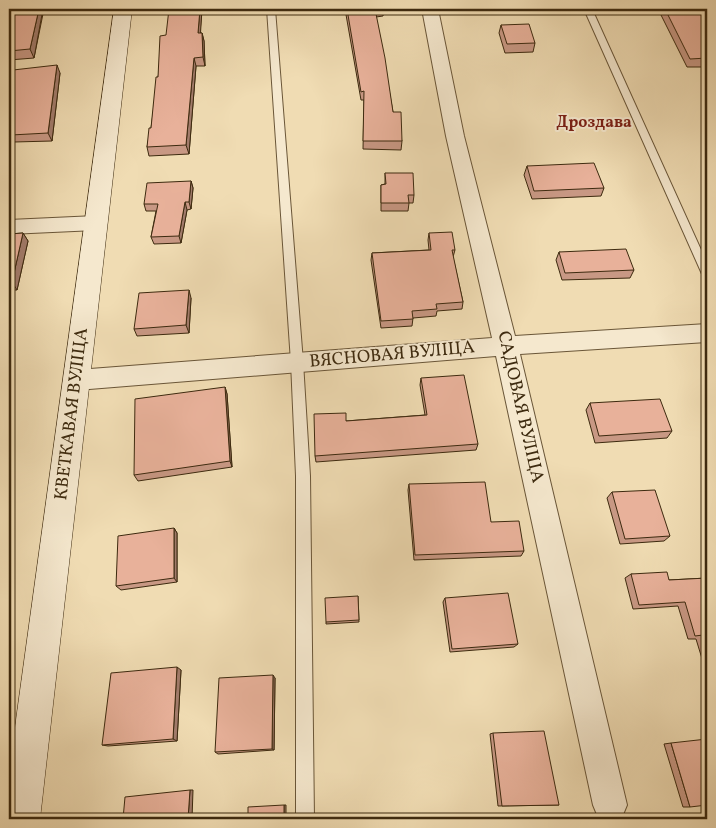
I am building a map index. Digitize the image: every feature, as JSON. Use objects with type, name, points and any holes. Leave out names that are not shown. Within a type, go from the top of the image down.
[{"type":"street","name":"КВЕТКАВАЯ ВУЛІЦА","points":[[21,819],[18,781],[77,380],[123,9]]},
{"type":"street","name":"САДОВАЯ ВУЛІЦА","points":[[430,9],[455,136],[506,346],[610,805]]},
{"type":"street","points":[[9,227],[96,223]]},
{"type":"street","name":"ВЯСНОВАЯ ВУЛІЦА","points":[[77,380],[506,346],[707,333]]},
{"type":"lane","points":[[271,9],[297,362],[303,476],[305,819]]},
{"type":"lane","points":[[588,9],[707,274]]},
{"type":"building","points":[[16,9],[39,9],[30,49],[9,51],[9,32]]},
{"type":"building","points":[[169,9],[200,9],[198,33],[202,33],[203,57],[194,58],[186,145],[147,147],[149,128],[151,128],[156,77],[158,77],[160,36],[166,35]]},
{"type":"building","points":[[347,9],[375,9],[393,112],[401,112],[402,141],[363,141],[364,91],[361,92]]},
{"type":"building","points":[[665,9],[698,9],[707,26],[707,58],[690,59]]},
{"type":"building","points":[[529,24],[535,43],[507,44],[501,25]]},
{"type":"building","points":[[57,65],[48,133],[11,135],[9,140],[9,90],[13,70]]},
{"type":"building","points":[[594,163],[604,188],[534,191],[527,166]]},
{"type":"building","points":[[385,173],[413,173],[414,195],[408,195],[409,203],[381,203],[381,185],[386,184]]},
{"type":"building","points":[[191,181],[189,202],[185,202],[179,236],[151,237],[158,204],[144,204],[147,183]]},
{"type":"building","points":[[452,232],[455,250],[452,250],[463,302],[436,304],[437,309],[412,311],[413,319],[381,321],[372,253],[431,250],[429,233]]},
{"type":"building","points":[[23,233],[12,282],[9,282],[9,234]]},
{"type":"building","points":[[626,249],[634,270],[565,273],[559,252]]},
{"type":"building","points":[[189,290],[186,325],[134,329],[139,293]]},
{"type":"building","points":[[464,375],[478,444],[315,456],[314,414],[346,413],[346,421],[427,415],[421,378]]},
{"type":"building","points":[[225,387],[230,461],[134,475],[135,399]]},
{"type":"building","points":[[660,399],[672,431],[599,436],[590,403]]},
{"type":"building","points":[[485,482],[491,522],[519,521],[524,551],[415,555],[409,484]]},
{"type":"building","points":[[655,490],[670,536],[625,539],[612,492]]},
{"type":"building","points":[[174,528],[174,578],[116,586],[118,536]]},
{"type":"building","points":[[667,572],[669,580],[707,578],[707,648],[703,635],[695,636],[685,602],[639,605],[631,574]]},
{"type":"building","points":[[508,593],[518,644],[452,649],[445,598]]},
{"type":"building","points":[[358,596],[359,620],[326,622],[325,598]]},
{"type":"building","points":[[177,667],[173,739],[102,745],[111,673]]},
{"type":"building","points":[[273,675],[272,749],[215,752],[219,678]]},
{"type":"building","points":[[544,731],[559,805],[502,806],[493,733]]},
{"type":"building","points":[[707,739],[707,805],[690,807],[671,743]]},
{"type":"building","points":[[190,790],[188,819],[123,819],[125,797]]},
{"type":"building","points":[[284,805],[284,819],[248,819],[248,807]]},
{"type":"district","name":"Дроздава","points":[[594,123]]}]
